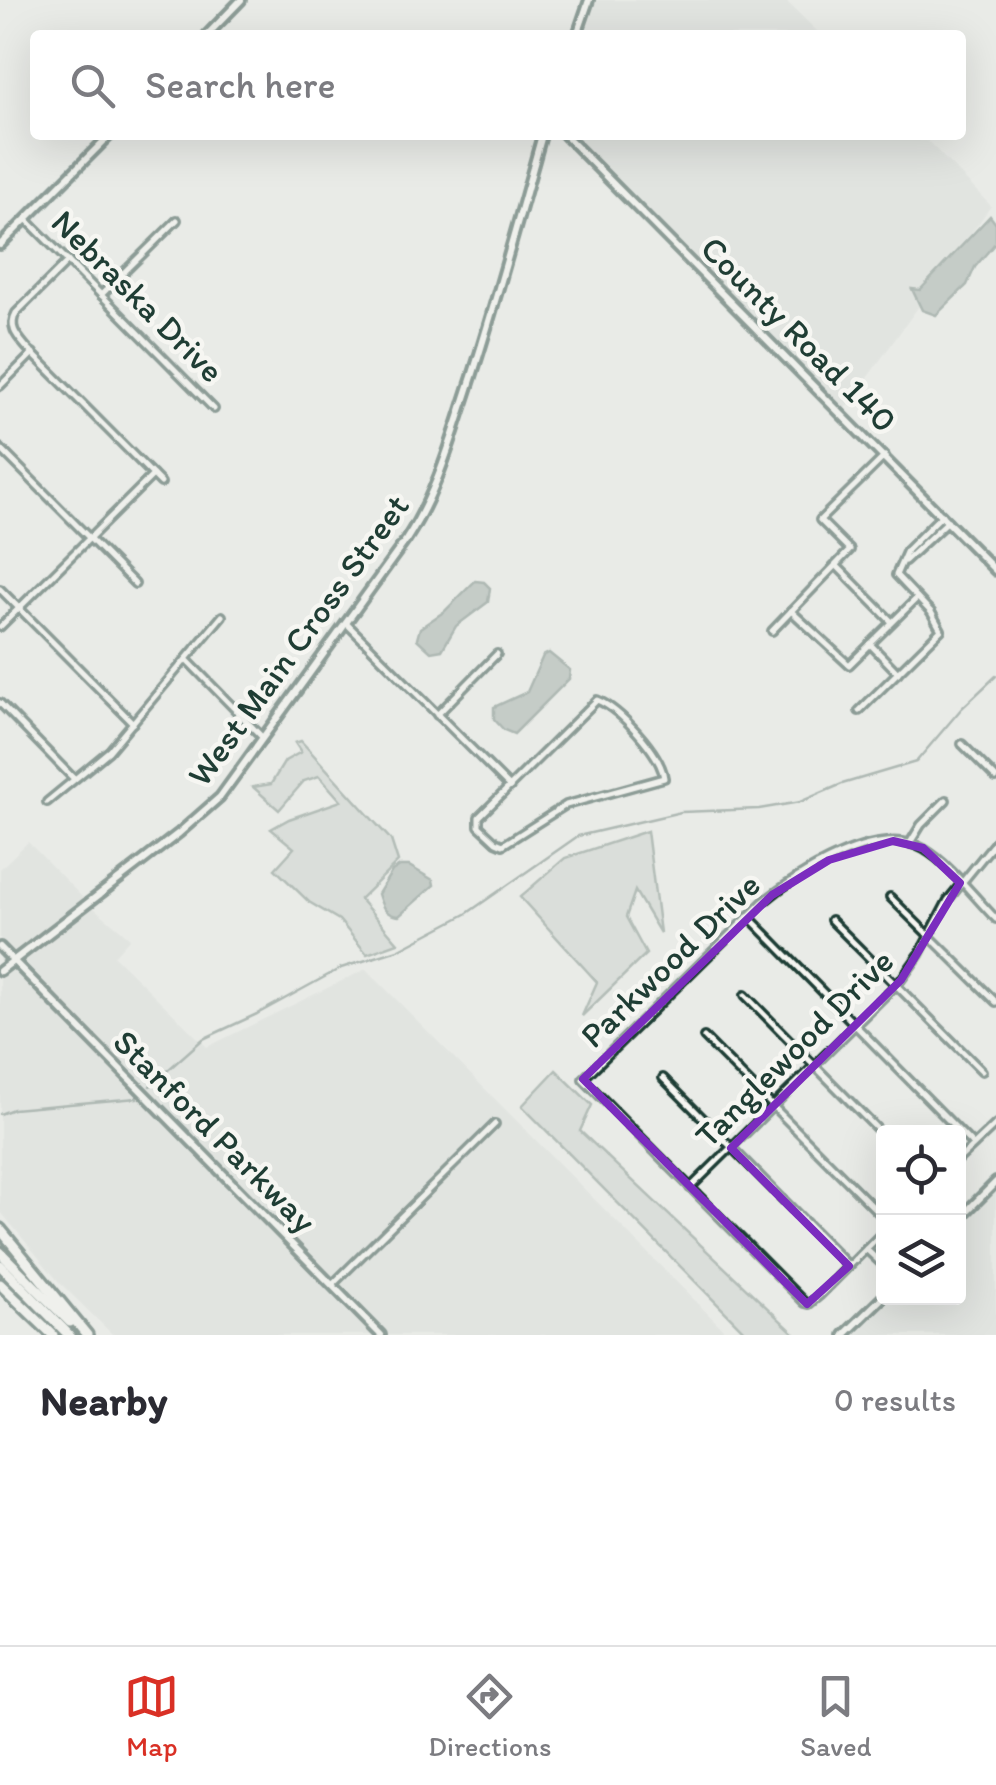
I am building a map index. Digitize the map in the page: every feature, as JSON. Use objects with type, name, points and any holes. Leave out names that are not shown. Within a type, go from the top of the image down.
[{"type":"highway","points":[[0,1229],[85,1335]]},
{"type":"highway","points":[[0,1252],[85,1335]]},
{"type":"highway","points":[[0,1265],[69,1335]]},
{"type":"highway","points":[[0,1284],[53,1335]]},
{"type":"street","points":[[212,30],[242,0]]},
{"type":"street","points":[[578,30],[589,0]]},
{"type":"street","points":[[0,245],[105,140]]},
{"type":"street","name":"West Main Cross Street","points":[[0,971],[200,816],[228,787],[412,531],[438,481],[506,273],[541,140]]},
{"type":"street","name":"County Road 140","points":[[569,140],[996,571]]},
{"type":"street","name":"Nebraska Drive","points":[[26,218],[214,409]]},
{"type":"street","points":[[101,295],[176,220]]},
{"type":"street","points":[[68,261],[13,320],[16,334],[160,483]]},
{"type":"street","points":[[0,386],[32,354]]},
{"type":"street","points":[[0,448],[136,584]]},
{"type":"street","points":[[772,631],[850,550],[820,520],[884,456]]},
{"type":"street","points":[[0,627],[154,476]]},
{"type":"street","points":[[859,711],[941,630],[896,575],[907,550],[945,518]]},
{"type":"street","points":[[836,565],[892,622]]},
{"type":"street","points":[[0,590],[133,723]]},
{"type":"street","points":[[791,611],[849,665],[917,598]]},
{"type":"street","points":[[47,802],[109,751],[222,616]]},
{"type":"street","points":[[347,624],[510,787]]},
{"type":"street","points":[[870,644],[898,673]]},
{"type":"street","points":[[437,714],[497,654]]},
{"type":"street","points":[[186,660],[264,739]]},
{"type":"street","points":[[598,700],[653,750],[665,774],[662,780],[651,784],[566,805],[500,845],[478,820],[510,787],[598,700]]},
{"type":"street","points":[[0,703],[74,779]]},
{"type":"street","points":[[962,744],[996,778]]},
{"type":"street","points":[[946,800],[921,825],[910,843],[927,851],[996,919]]},
{"type":"street","name":"Tanglewood Drive","points":[[690,1188],[897,985],[915,963],[940,911],[996,841]]},
{"type":"street","name":"Parkwood Drive","points":[[690,1188],[582,1079],[748,916],[788,883],[829,860],[884,842],[910,843]]},
{"type":"street","points":[[890,898],[996,1002]]},
{"type":"street","points":[[748,916],[973,1146]]},
{"type":"street","points":[[830,920],[982,1071]]},
{"type":"street","name":"Stanford Parkway","points":[[0,947],[382,1335]]},
{"type":"street","points":[[745,995],[876,1128]]},
{"type":"street","points":[[704,1037],[881,1215]]},
{"type":"street","points":[[663,1078],[849,1266]]},
{"type":"street","points":[[332,1285],[495,1124]]},
{"type":"street","points":[[966,1153],[996,1124]]},
{"type":"street","points":[[963,1215],[996,1182]]},
{"type":"street","points":[[690,1188],[809,1304],[876,1240]]},
{"type":"street","points":[[866,1249],[876,1258]]},
{"type":"street","points":[[844,1335],[876,1304]]},
{"type":"highlighted area","points":[[893,841],[923,848],[960,883],[901,980],[731,1148],[849,1266],[807,1304],[583,1079],[772,895],[829,860]]},
{"type":"shaded area","points":[[589,0],[785,0],[816,30],[579,30]]},
{"type":"shaded area","points":[[570,140],[927,140],[991,206],[842,413]]},
{"type":"shaded area","points":[[990,216],[996,224],[996,242],[975,267],[967,285],[936,315],[922,310],[912,289],[920,290]]},
{"type":"shaded area","points":[[475,581],[490,588],[488,602],[456,626],[442,650],[431,652],[417,639],[420,628],[445,611]]},
{"type":"shaded area","points":[[549,653],[570,670],[569,679],[514,734],[504,730],[494,719],[494,707],[527,692],[543,656]]},
{"type":"shaded area","points":[[301,741],[391,840],[398,862],[360,899],[398,943],[367,954],[339,920],[309,902],[275,869],[294,848],[271,829],[341,801],[319,776],[304,781],[279,810],[253,787],[271,784],[285,761],[301,752],[295,743]]},
{"type":"shaded area","points":[[647,831],[660,933],[635,891],[626,917],[646,954],[582,1016],[597,982],[520,897],[565,858]]},
{"type":"shaded area","points":[[28,842],[89,904],[130,938],[114,956],[207,1047],[366,969],[729,1335],[113,1335],[59,1282],[0,1211],[0,869]]},
{"type":"shaded area","points":[[409,866],[433,880],[434,885],[399,916],[385,910],[378,894],[392,871]]},
{"type":"shaded area","points":[[556,1070],[592,1105],[580,1131],[796,1335],[748,1335],[522,1106]]},
{"type":"shaded area","points":[[996,1181],[996,1335],[843,1335],[876,1305],[966,1305],[966,1212]]},
{"type":"waterway","points":[[150,1086],[203,1039],[341,968],[398,950],[466,914],[578,836],[681,812],[759,809],[800,802],[842,784],[916,762],[962,708],[996,676]]},
{"type":"waterway","points":[[0,1114],[13,1109],[137,1098]]}]
